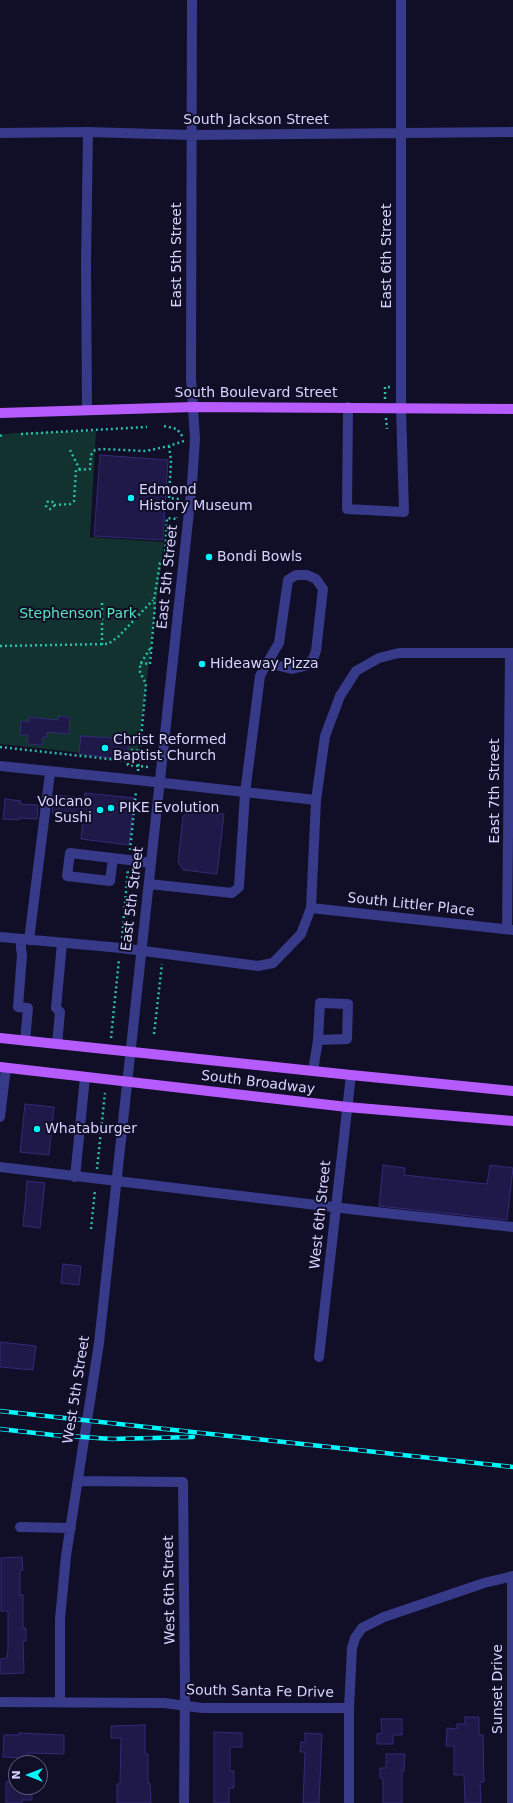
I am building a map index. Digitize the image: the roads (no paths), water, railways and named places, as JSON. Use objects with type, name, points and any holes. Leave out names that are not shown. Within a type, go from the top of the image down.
[{"type":"main road","name":"South Boulevard Street","points":[[0,413],[193,407],[402,407],[513,409]]},
{"type":"main road","name":"South Broadway","points":[[0,1038],[513,1091]]},
{"type":"main road","name":"South Broadway","points":[[3,1067],[347,1107],[513,1121]]},
{"type":"street","name":"East 5th Street","points":[[127,1082],[129,1052],[149,884],[192,484],[195,440],[191,378],[192,0]]},
{"type":"street","name":"East 6th Street","points":[[348,407],[347,509],[404,512],[402,407],[401,0]]},
{"type":"street","name":"South Jackson Street","points":[[0,134],[88,132],[191,135],[513,132]]},
{"type":"street","points":[[87,410],[86,263],[88,132]]},
{"type":"street","points":[[149,884],[232,893],[239,887],[245,792],[260,676],[267,663],[279,643],[288,580],[296,575],[307,575],[316,579],[323,589],[316,651],[313,659],[305,666],[292,669],[267,663]]},
{"type":"street","points":[[0,937],[121,948],[258,966],[274,963],[301,934],[311,908],[316,800],[325,736],[340,696],[356,671],[378,658],[399,652],[511,653]]},
{"type":"street","name":"East 7th Street","points":[[510,930],[511,653]]},
{"type":"street","points":[[0,766],[50,773],[316,800]]},
{"type":"street","points":[[25,1041],[28,1008],[18,1007],[22,955],[21,949],[25,940],[50,773]]},
{"type":"street","points":[[113,858],[110,881],[67,876],[70,853],[113,858],[151,863]]},
{"type":"street","name":"South Littler Place","points":[[311,908],[510,930]]},
{"type":"street","points":[[57,1044],[60,1012],[56,1008],[62,943]]},
{"type":"street","points":[[312,1071],[318,1040],[320,1003],[348,1004],[347,1039],[318,1040]]},
{"type":"street","points":[[0,1117],[3,1067]]},
{"type":"street","name":"West 6th Street","points":[[319,1357],[350,1075]]},
{"type":"street","points":[[75,1176],[85,1077]]},
{"type":"street","name":"West 5th Street","points":[[60,1701],[60,1619],[71,1528],[99,1343],[127,1082]]},
{"type":"street","points":[[0,1167],[336,1208],[513,1226]]},
{"type":"street","name":"West 6th Street","points":[[78,1481],[183,1482],[185,1705],[184,1803]]},
{"type":"street","points":[[20,1527],[71,1528]]},
{"type":"street","name":"South Santa Fe Drive","points":[[0,1702],[60,1701],[164,1703],[202,1708],[349,1708],[352,1648],[355,1638],[362,1628],[384,1617],[484,1583],[512,1576]]},
{"type":"street","name":"Sunset Drive","points":[[512,1576],[512,1803]]},
{"type":"street","points":[[349,1708],[349,1803]]},
{"type":"railway","points":[[0,1411],[513,1467]]},
{"type":"railway","points":[[0,1429],[53,1435],[112,1439],[193,1437]]},
{"type":"place","name":"Edmond History Museum","points":[[131,498]]},
{"type":"place","name":"Bondi Bowls","points":[[209,557]]},
{"type":"place","name":"Hideaway Pizza","points":[[202,664]]},
{"type":"place","name":"Christ Reformed Baptist Church","points":[[105,748]]},
{"type":"place","name":"PIKE Evolution","points":[[111,808]]},
{"type":"place","name":"Volcano Sushi","points":[[100,810]]},
{"type":"place","name":"Whataburger","points":[[37,1129]]},
{"type":"park label","name":"Stephenson Park","points":[[78,614]]}]
